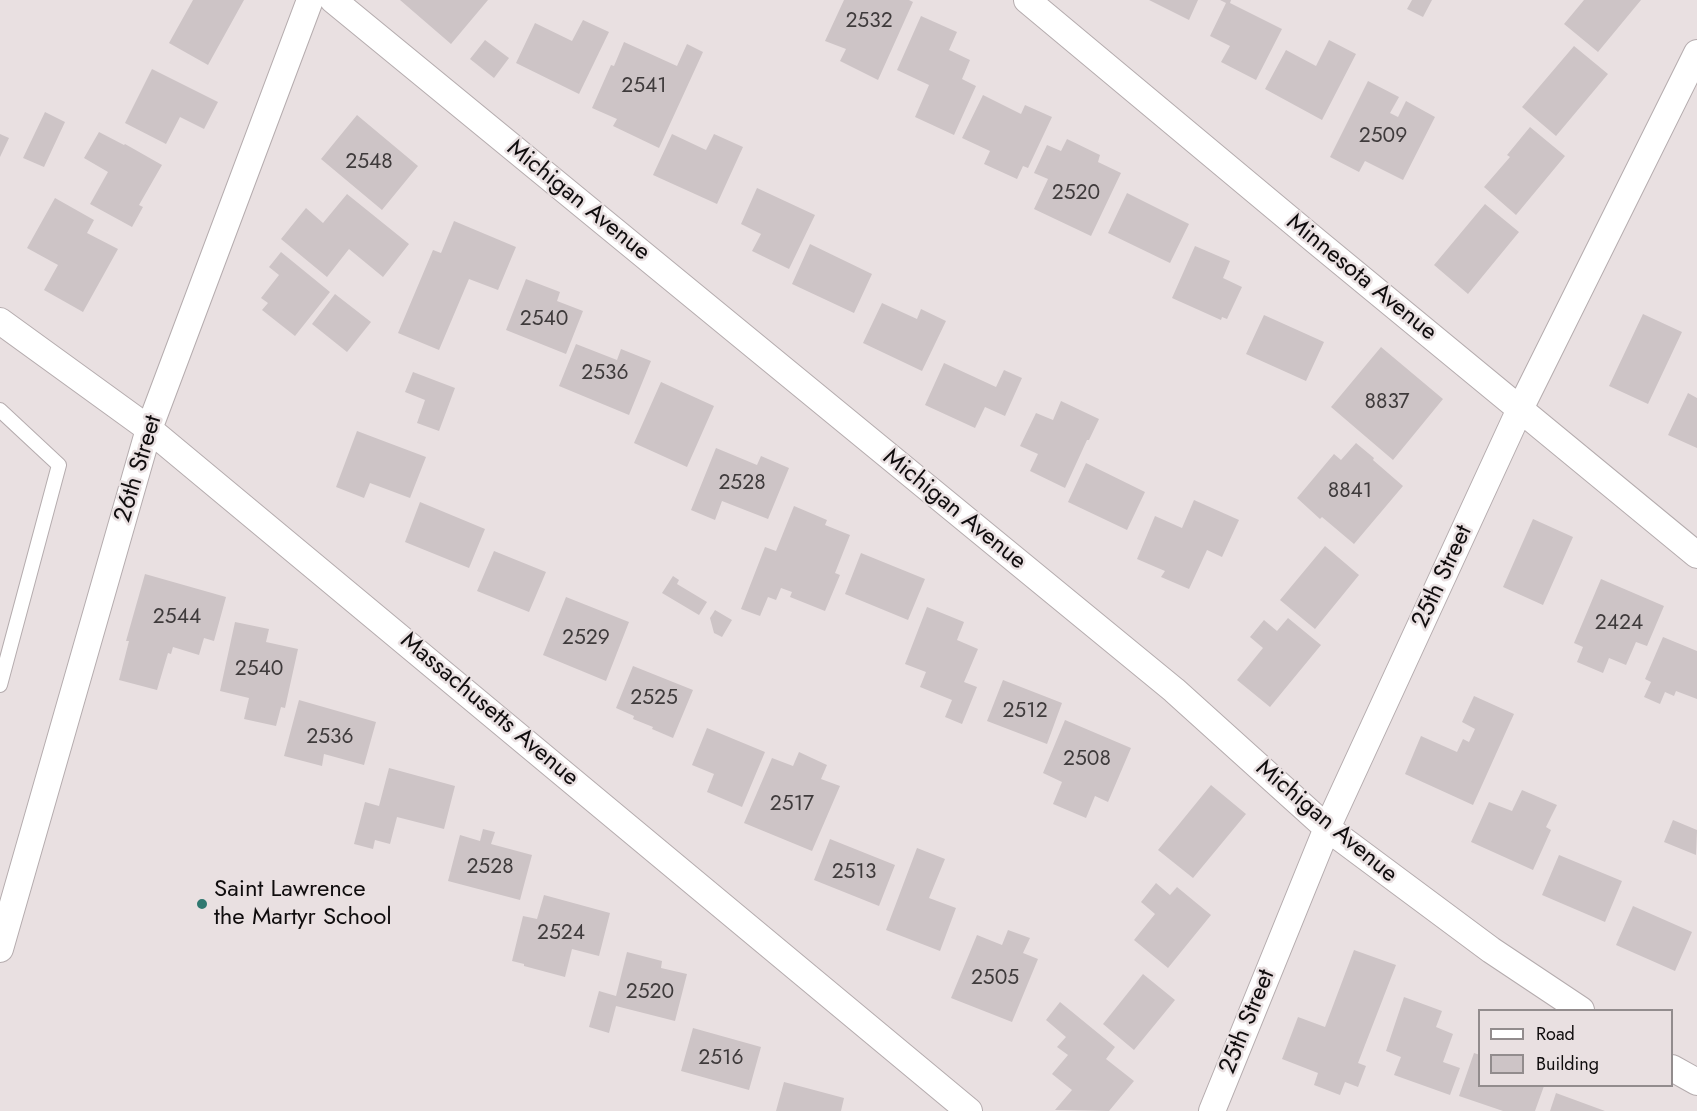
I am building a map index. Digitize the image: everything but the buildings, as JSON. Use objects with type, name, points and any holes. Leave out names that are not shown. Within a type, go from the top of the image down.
[{"type":"street","name":"26th Street","points":[[0,949],[149,429],[310,0]]},
{"type":"street","name":"Michigan Avenue","points":[[333,0],[1174,690],[1327,828],[1491,950],[1578,1009]]},
{"type":"street","name":"Minnesota Avenue","points":[[1027,0],[1697,555]]},
{"type":"street","name":"25th Street","points":[[1212,1111],[1327,828],[1520,409],[1697,52]]},
{"type":"street","name":"Massachusetts Avenue","points":[[0,321],[149,429],[969,1111]]},
{"type":"street","points":[[1673,1069],[1697,1082]]},
{"type":"lane","points":[[0,410],[59,465],[0,685]]},
{"type":"place","name":"Saint Lawrence the Martyr School","points":[[202,904]]}]
